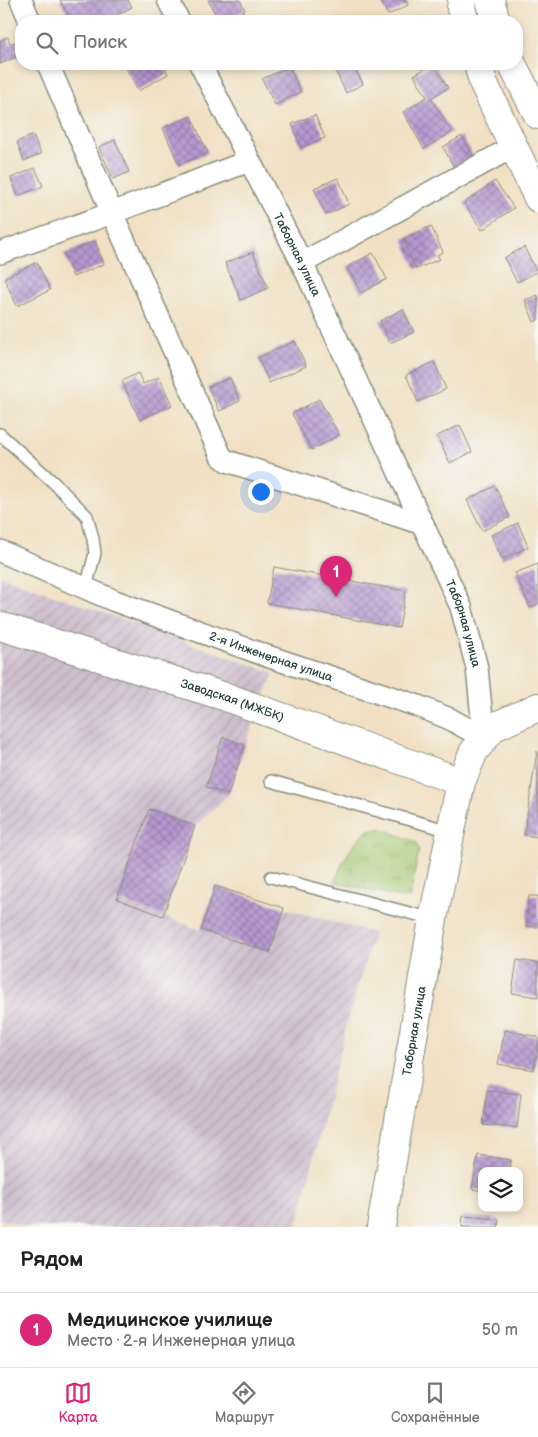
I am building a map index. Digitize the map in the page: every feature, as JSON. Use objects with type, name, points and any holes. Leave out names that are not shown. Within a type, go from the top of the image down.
[{"type":"street","points":[[21,0],[27,15]]},
{"type":"street","points":[[168,0],[176,15]]},
{"type":"street","points":[[462,0],[461,9],[463,15]]},
{"type":"street","points":[[490,0],[494,15]]},
{"type":"street","points":[[51,70],[220,456],[227,461],[423,524]]},
{"type":"street","name":"Таборная улица","points":[[203,70],[302,263],[423,524],[461,607],[477,668],[484,738],[468,763],[460,782],[433,919],[381,1227]]},
{"type":"street","points":[[480,70],[483,82],[538,198]]},
{"type":"street","points":[[515,70],[538,115]]},
{"type":"street","points":[[302,263],[513,147]]},
{"type":"street","points":[[0,253],[112,213],[249,160]]},
{"type":"street","name":"2-я Инженерная улица","points":[[0,551],[124,604],[267,656],[418,706],[450,719],[484,738]]},
{"type":"street","name":"Заводская (МЖБК)","points":[[0,626],[226,698],[460,782]]},
{"type":"street","points":[[484,738],[494,727],[538,707]]},
{"type":"lane","points":[[0,434],[87,516],[95,553],[86,588]]},
{"type":"lane","points":[[272,781],[450,831]]},
{"type":"lane","points":[[271,877],[433,919]]},
{"type":"shaded area","points":[[0,576],[274,673],[245,745],[228,795],[195,826],[163,916],[201,930],[215,886],[284,908],[374,933],[350,1011],[297,1227],[27,1227],[0,1219]]},
{"type":"green space","points":[[381,828],[416,842],[419,851],[410,897],[402,898],[335,882],[353,845],[364,833],[372,829]]},
{"type":"building","points":[[60,0],[128,0],[132,7],[117,15],[68,15]]},
{"type":"building","points":[[208,0],[240,0],[245,10],[235,15],[216,15]]},
{"type":"building","points":[[380,0],[406,0],[408,5],[388,15]]},
{"type":"building","points":[[8,37],[10,44],[15,42],[15,58],[0,64],[0,41]]},
{"type":"building","points":[[127,70],[166,70],[168,74],[138,91]]},
{"type":"building","points":[[282,70],[290,70],[301,92],[275,105],[262,79]]},
{"type":"building","points":[[335,70],[356,70],[363,84],[346,93]]},
{"type":"building","points":[[423,70],[438,70],[448,88],[431,98],[452,132],[424,149],[403,112],[427,97],[414,75]]},
{"type":"building","points":[[315,115],[325,138],[301,147],[292,124]]},
{"type":"building","points":[[191,116],[208,153],[179,165],[163,128]]},
{"type":"building","points":[[33,135],[41,154],[24,161],[17,142]]},
{"type":"building","points":[[462,136],[475,159],[455,169],[443,147]]},
{"type":"building","points":[[115,140],[129,172],[113,179],[99,147]]},
{"type":"building","points":[[35,168],[43,186],[18,196],[11,178]]},
{"type":"building","points":[[338,178],[349,204],[326,215],[314,188]]},
{"type":"building","points":[[495,181],[514,208],[482,230],[464,203]]},
{"type":"building","points":[[431,226],[443,252],[437,255],[440,259],[416,269],[403,239]]},
{"type":"building","points":[[95,241],[104,264],[73,277],[64,254]]},
{"type":"building","points":[[524,247],[537,272],[517,282],[504,258]]},
{"type":"building","points":[[253,252],[268,288],[241,300],[225,263]]},
{"type":"building","points":[[373,253],[387,279],[361,293],[347,267]]},
{"type":"building","points":[[37,262],[50,290],[17,306],[4,278]]},
{"type":"building","points":[[538,295],[538,320],[534,322],[525,300]]},
{"type":"building","points":[[403,309],[414,332],[390,343],[380,321]]},
{"type":"building","points":[[295,341],[306,366],[269,383],[258,358]]},
{"type":"building","points":[[434,362],[446,389],[418,402],[406,375]]},
{"type":"building","points":[[138,373],[143,384],[159,377],[172,405],[140,420],[122,381]]},
{"type":"building","points":[[230,378],[240,401],[219,411],[208,387]]},
{"type":"building","points":[[319,399],[339,435],[312,450],[292,414]]},
{"type":"building","points":[[460,425],[472,452],[450,463],[437,436]]},
{"type":"building","points":[[495,486],[510,517],[482,531],[467,500]]},
{"type":"building","points":[[518,523],[528,547],[502,559],[491,535]]},
{"type":"building","points":[[538,564],[538,604],[530,608],[515,573]]},
{"type":"building","points":[[274,567],[406,591],[399,628],[267,603]]},
{"type":"building","points":[[223,737],[245,745],[228,795],[206,787]]},
{"type":"building","points":[[538,752],[538,837],[524,835]]},
{"type":"building","points":[[149,809],[195,826],[163,916],[117,899]]},
{"type":"building","points":[[215,886],[284,908],[270,952],[201,930]]},
{"type":"building","points":[[529,896],[538,896],[538,927],[526,926]]},
{"type":"building","points":[[517,960],[538,963],[538,997],[512,993]]},
{"type":"building","points":[[505,1030],[538,1037],[534,1070],[498,1064]]},
{"type":"building","points":[[487,1090],[521,1094],[517,1128],[483,1125]]},
{"type":"building","points":[[478,1155],[511,1160],[510,1167],[478,1167],[478,1190],[472,1189]]},
{"type":"building","points":[[463,1216],[499,1219],[498,1227],[462,1227]]},
{"type":"place","name":"Медицинское училище","points":[[336,597]]}]
